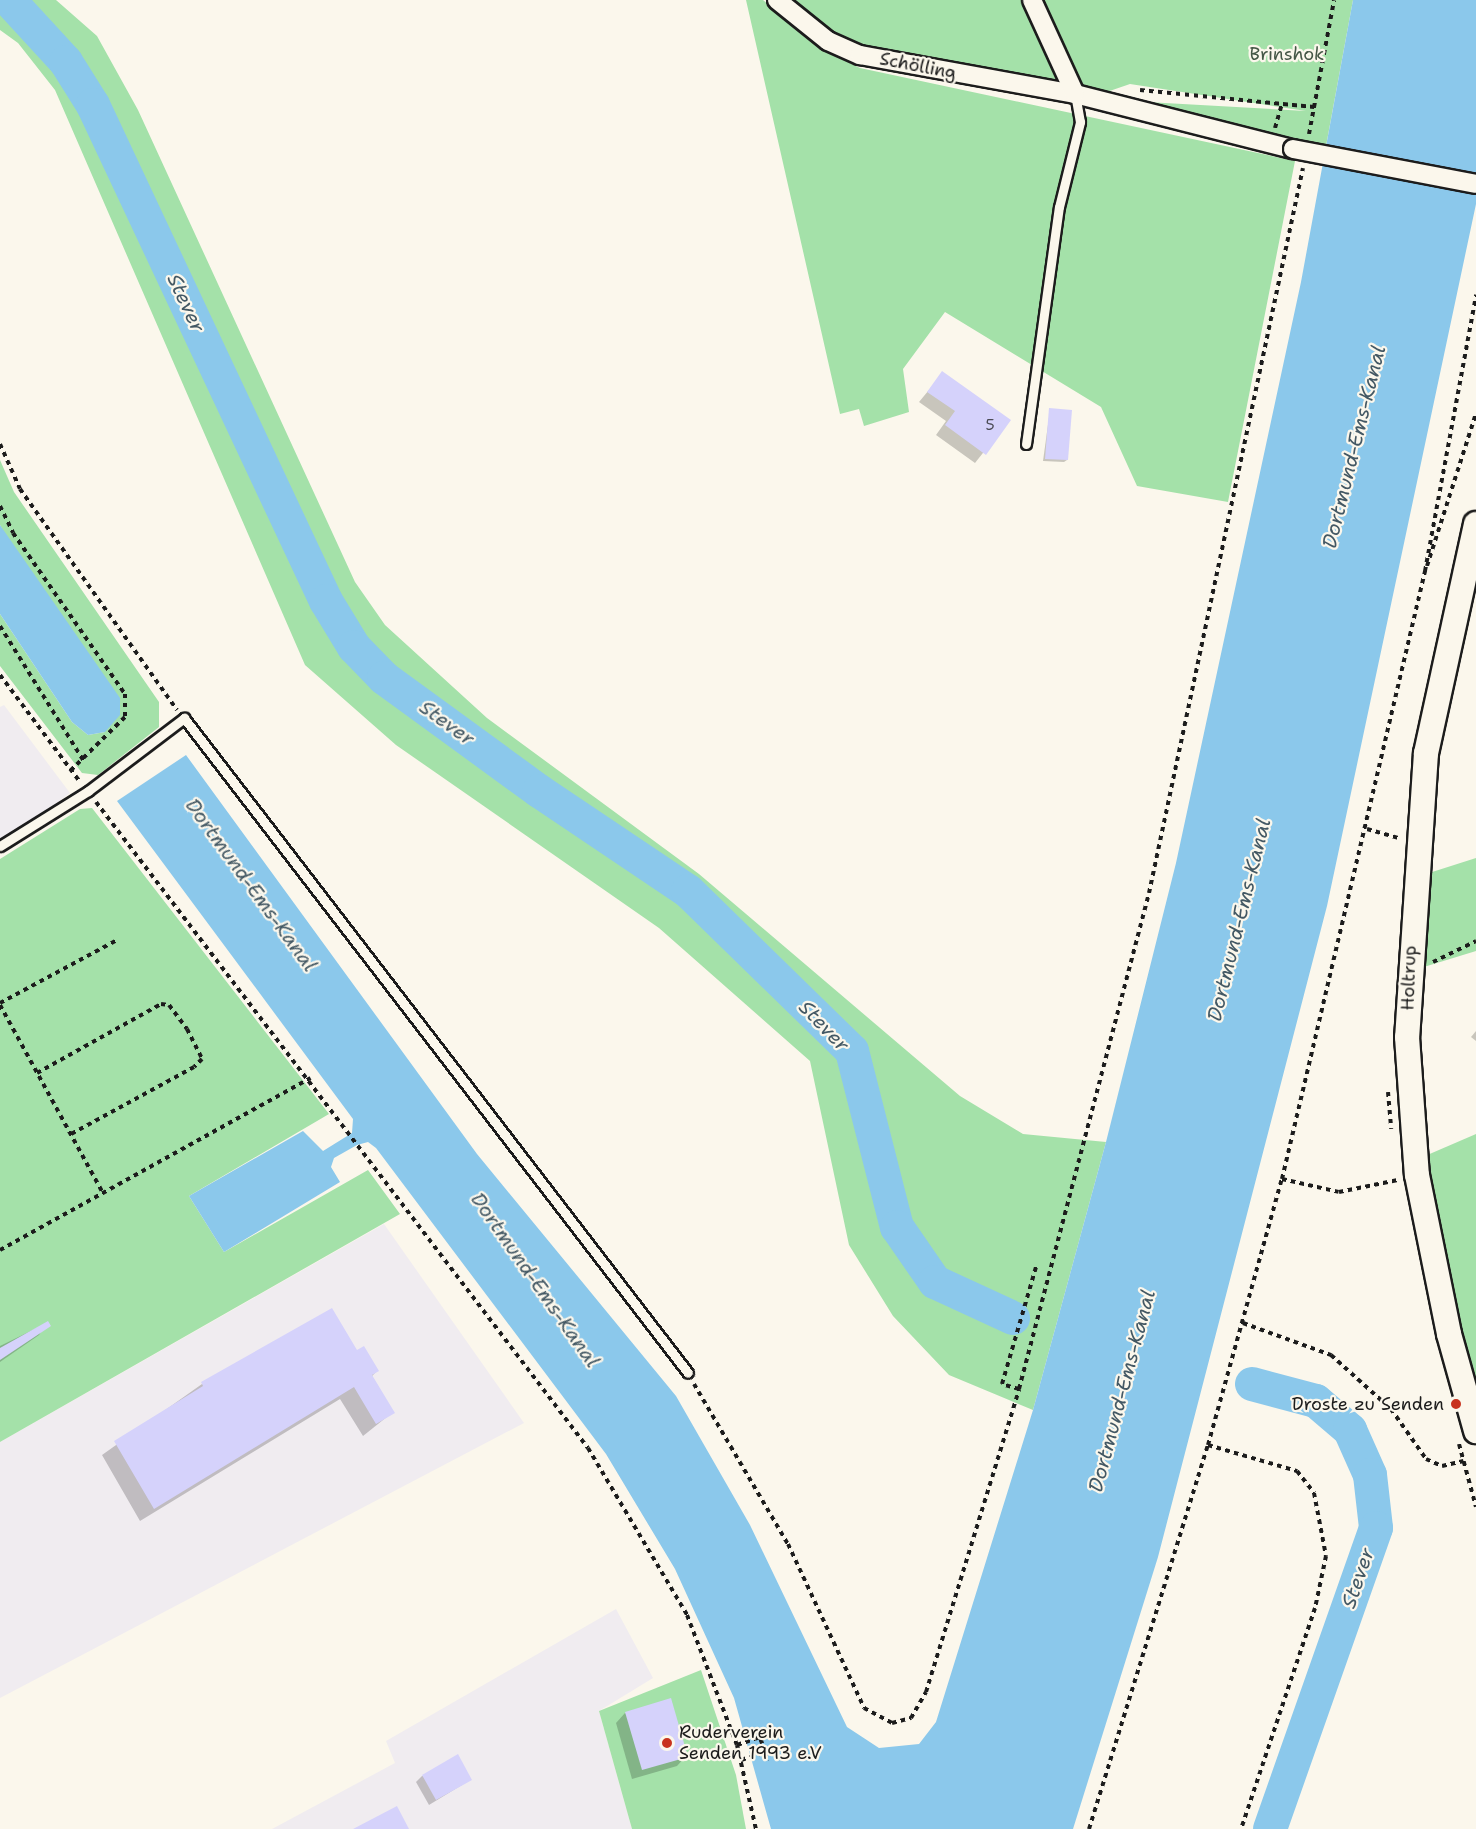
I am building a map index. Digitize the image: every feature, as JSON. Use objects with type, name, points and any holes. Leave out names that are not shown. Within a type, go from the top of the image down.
[{"type":"street","name":"Schölling","points":[[777,0],[828,41],[860,55],[1076,94],[1293,149],[1476,184]]},
{"type":"street","points":[[1032,0],[1076,94]]},
{"type":"street","name":"Holtrup","points":[[1476,524],[1426,753],[1408,961],[1407,1037],[1418,1175],[1449,1334],[1476,1431]]},
{"type":"lane","points":[[1026,444],[1059,207],[1080,122],[1076,94]]},
{"type":"lane","points":[[0,846],[88,791],[183,718],[688,1373]]},
{"type":"path","points":[[1132,90],[1314,107],[1334,0]]},
{"type":"path","points":[[1274,133],[1281,103]]},
{"type":"path","points":[[688,1373],[788,1544],[864,1708],[892,1723],[911,1718],[926,1692],[1018,1389],[1149,893],[1301,175]]},
{"type":"path","points":[[1089,1829],[1208,1445],[1282,1179],[1367,829],[1425,571],[1476,295]]},
{"type":"path","points":[[1425,571],[1476,413]]},
{"type":"path","points":[[0,444],[20,489],[183,718]]},
{"type":"path","points":[[0,506],[13,533],[125,694],[125,717],[71,770]]},
{"type":"path","points":[[0,626],[83,760]]},
{"type":"path","points":[[0,675],[310,1078],[365,1155],[588,1448],[687,1615],[737,1745],[756,1829]]},
{"type":"path","points":[[1367,829],[1398,840]]},
{"type":"path","points":[[103,1193],[0,1004],[117,940]]},
{"type":"path","points":[[1408,961],[1434,962],[1476,941]]},
{"type":"path","points":[[37,1073],[161,1005],[169,1005],[187,1029],[202,1059],[194,1067],[71,1134]]},
{"type":"path","points":[[0,1250],[310,1078]]},
{"type":"path","points":[[1282,1179],[1339,1192],[1399,1180]]},
{"type":"path","points":[[1018,1389],[1002,1384],[1036,1267]]},
{"type":"path","points":[[1243,1323],[1331,1355],[1391,1409],[1426,1459],[1442,1466],[1463,1461],[1476,1507]]},
{"type":"path","points":[[1208,1445],[1297,1471],[1314,1493],[1326,1556],[1321,1589],[1241,1829]]},
{"type":"path","points":[[765,1752],[760,1737],[757,1729],[765,1752],[768,1760]]},
{"type":"path","points":[[737,1745],[760,1737]]},
{"type":"path","points":[[741,1760],[765,1752]]},
{"type":"shaded area","points":[[4,705],[70,793],[0,846],[0,707]]},
{"type":"shaded area","points":[[384,1224],[524,1423],[0,1698],[0,1442]]},
{"type":"shaded area","points":[[616,1609],[653,1678],[599,1711],[632,1829],[272,1829],[395,1763],[386,1741]]},
{"type":"green space","points":[[0,0],[56,0],[97,36],[138,110],[355,582],[385,625],[487,718],[699,874],[960,1096],[1023,1134],[1106,1142],[1033,1410],[949,1375],[893,1316],[849,1245],[810,1061],[659,928],[396,745],[305,665],[55,90],[18,43],[0,30]]},
{"type":"green space","points":[[746,0],[763,0],[825,51],[860,68],[1295,161],[1228,502],[1137,486],[1101,407],[945,312],[903,369],[909,412],[864,426],[859,409],[840,414]]},
{"type":"green space","points":[[785,0],[1025,0],[1060,71],[1059,82],[1053,90],[866,53],[833,37]]},
{"type":"green space","name":"Brinshok","points":[[1043,0],[1353,0],[1326,146],[1129,101],[1306,111],[1130,84],[1095,96],[1080,81]]},
{"type":"green space","points":[[0,460],[14,492],[159,702],[159,727],[98,775],[82,773],[0,666],[0,614],[72,722],[88,735],[105,732],[0,525]]},
{"type":"green space","points":[[92,808],[329,1114],[189,1196],[224,1252],[368,1170],[400,1214],[0,1442],[0,859],[80,809]]},
{"type":"green space","points":[[1476,858],[1476,951],[1414,970],[1429,873]]},
{"type":"green space","points":[[1476,1134],[1476,1387],[1418,1159]]},
{"type":"green space","name":"Ruderverein Senden 1993 e.V","points":[[701,1670],[736,1775],[746,1829],[632,1829],[599,1711]]},
{"type":"water","name":"Dortmund-Ems-Kanal","points":[[1353,0],[1476,0],[1476,204],[1327,906],[1158,1557],[1073,1829],[771,1829],[734,1698],[675,1569],[606,1454],[376,1148],[368,1142],[357,1145],[334,1158],[331,1167],[340,1182],[224,1252],[189,1196],[303,1131],[323,1151],[352,1133],[353,1119],[117,801],[186,755],[477,1154],[676,1396],[750,1525],[847,1727],[879,1748],[919,1744],[936,1722],[1033,1410],[1106,1142],[1176,863],[1301,282]]},
{"type":"water","points":[[0,525],[120,698],[120,715],[105,732],[88,735],[72,722],[0,614]]},
{"type":"building","points":[[942,371],[1011,420],[986,455],[945,425],[955,411],[927,392]]},
{"type":"building","points":[[1049,408],[1072,410],[1068,460],[1045,459]]},
{"type":"building","points":[[332,1308],[357,1350],[364,1346],[379,1371],[372,1375],[395,1413],[376,1424],[354,1387],[154,1509],[114,1441],[203,1386],[201,1382]]},
{"type":"building","points":[[48,1321],[51,1326],[0,1360],[0,1348]]},
{"type":"building","name":"Ruderverein Senden 1993 e.V","points":[[671,1698],[688,1757],[642,1770],[625,1712]]},
{"type":"building","points":[[458,1754],[472,1780],[436,1800],[422,1775]]},
{"type":"building","points":[[397,1806],[409,1829],[353,1829]]},
{"type":"waterway","name":"Stever","points":[[9,0],[66,62],[93,105],[326,601],[354,647],[384,678],[539,791],[688,891],[852,1051],[897,1227],[935,1282],[1013,1318]]},
{"type":"waterway","name":"Stever","points":[[1252,1384],[1316,1401],[1350,1430],[1370,1475],[1376,1528],[1270,1829]]},
{"type":"place","name":"Droste zu Senden","points":[[1456,1404]]},
{"type":"place","name":"Ruderverein Senden 1993 e.V","points":[[667,1743]]}]
